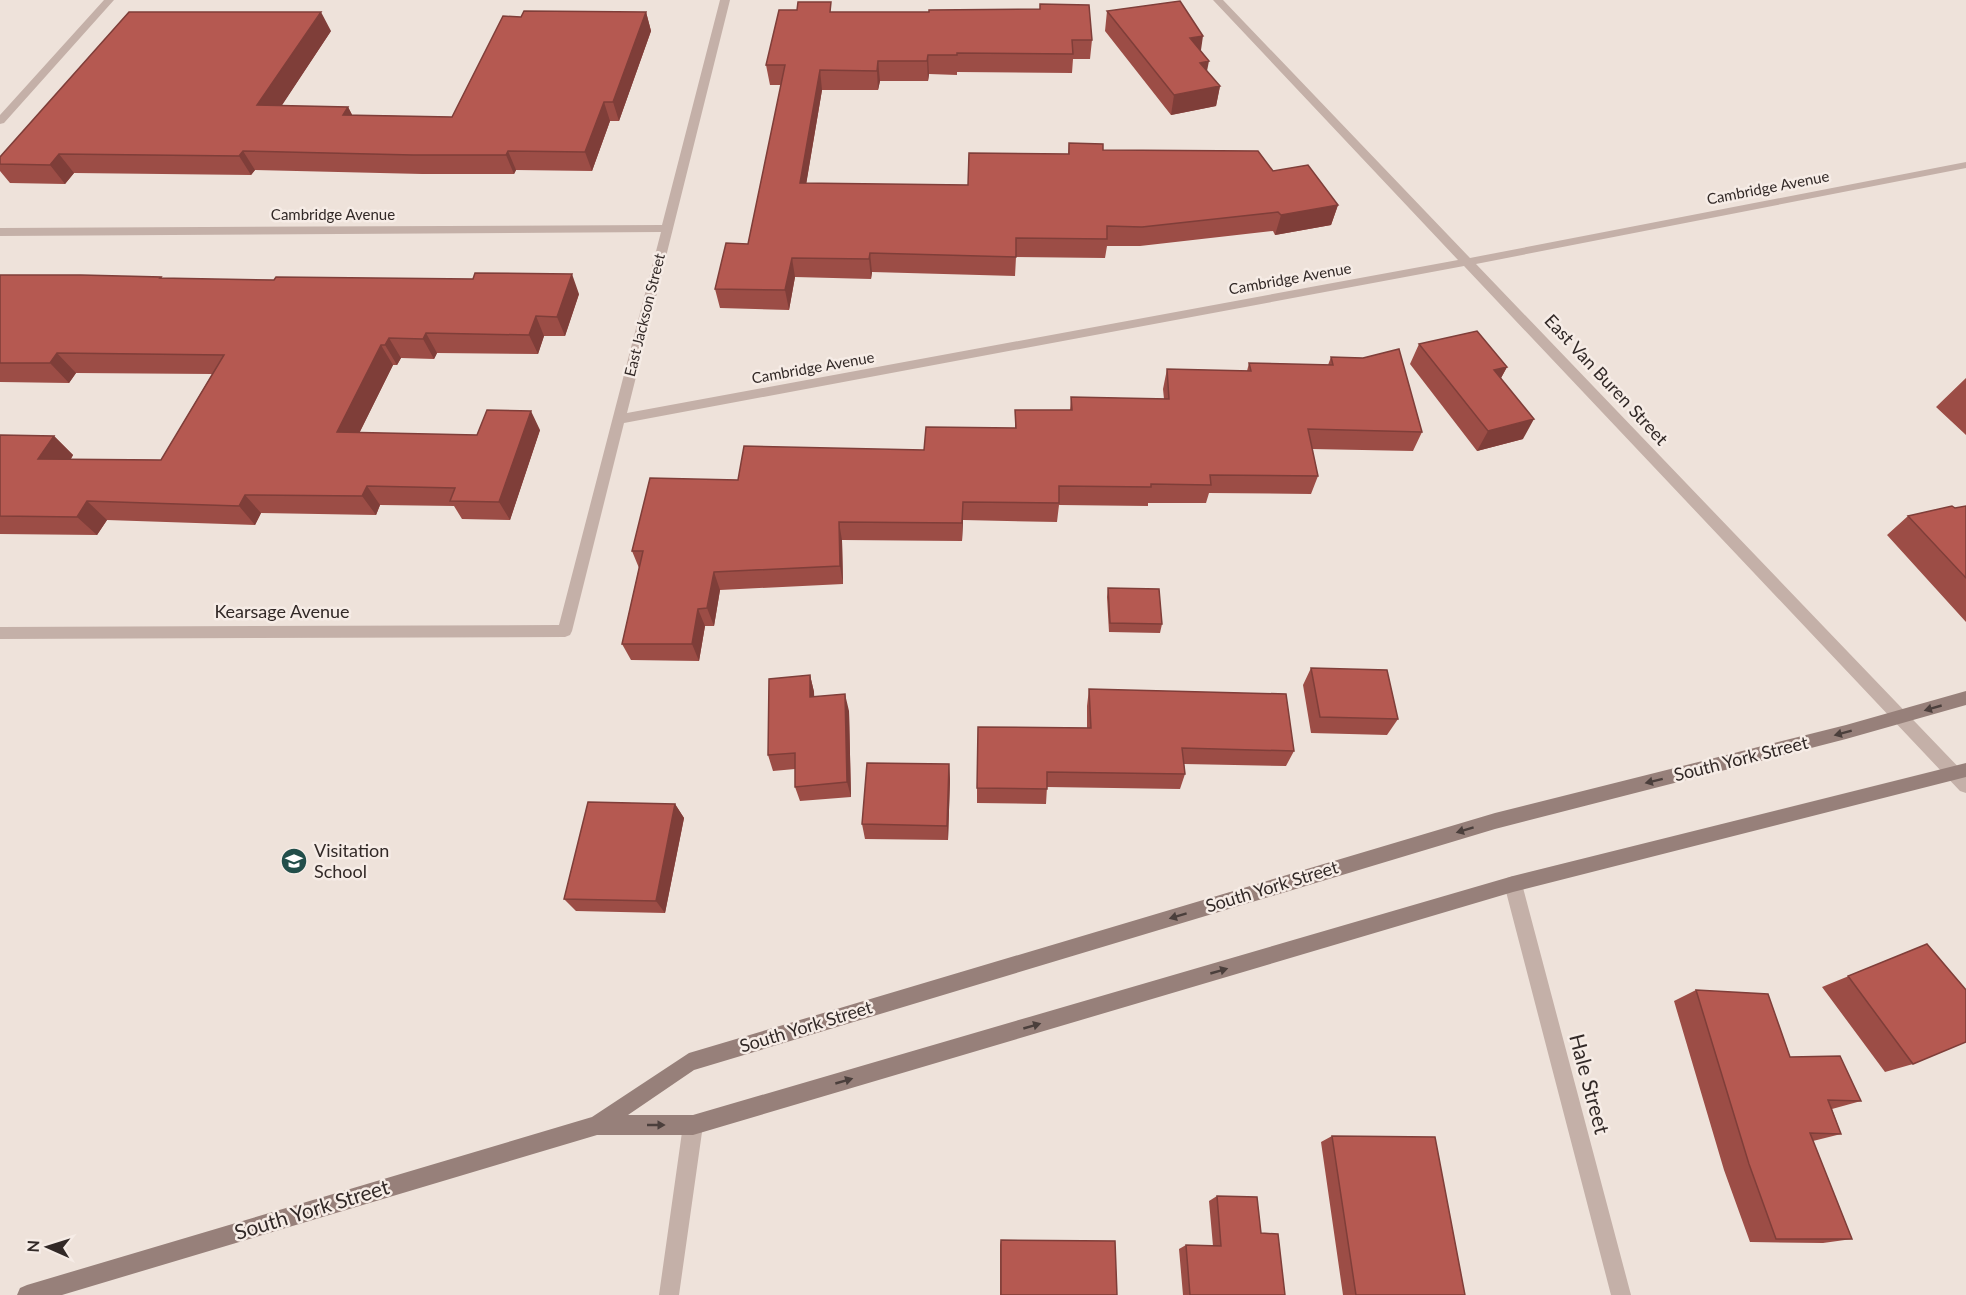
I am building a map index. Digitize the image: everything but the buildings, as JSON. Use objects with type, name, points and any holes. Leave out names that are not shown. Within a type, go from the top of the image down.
[{"type":"main road","name":"South York Street","points":[[597,1125],[689,1062],[1495,821],[1966,698]]},
{"type":"main road","name":"South York Street","points":[[27,1295],[597,1125],[693,1125],[1513,884],[1895,786],[1962,777]]},
{"type":"street","points":[[0,121],[109,0]]},
{"type":"street","name":"East Jackson Street","points":[[565,631],[725,0]]},
{"type":"street","name":"East Van Buren Street","points":[[1218,0],[1899,717],[1962,777]]},
{"type":"street","name":"Cambridge Avenue","points":[[620,419],[1467,262],[1966,165]]},
{"type":"street","name":"Cambridge Avenue","points":[[0,232],[667,228]]},
{"type":"street","name":"Kearsage Avenue","points":[[0,633],[565,631]]},
{"type":"street","name":"Hale Street","points":[[1513,884],[1622,1295]]},
{"type":"street","points":[[669,1295],[693,1125]]},
{"type":"place","name":"Visitation School","points":[[294,861]]}]
